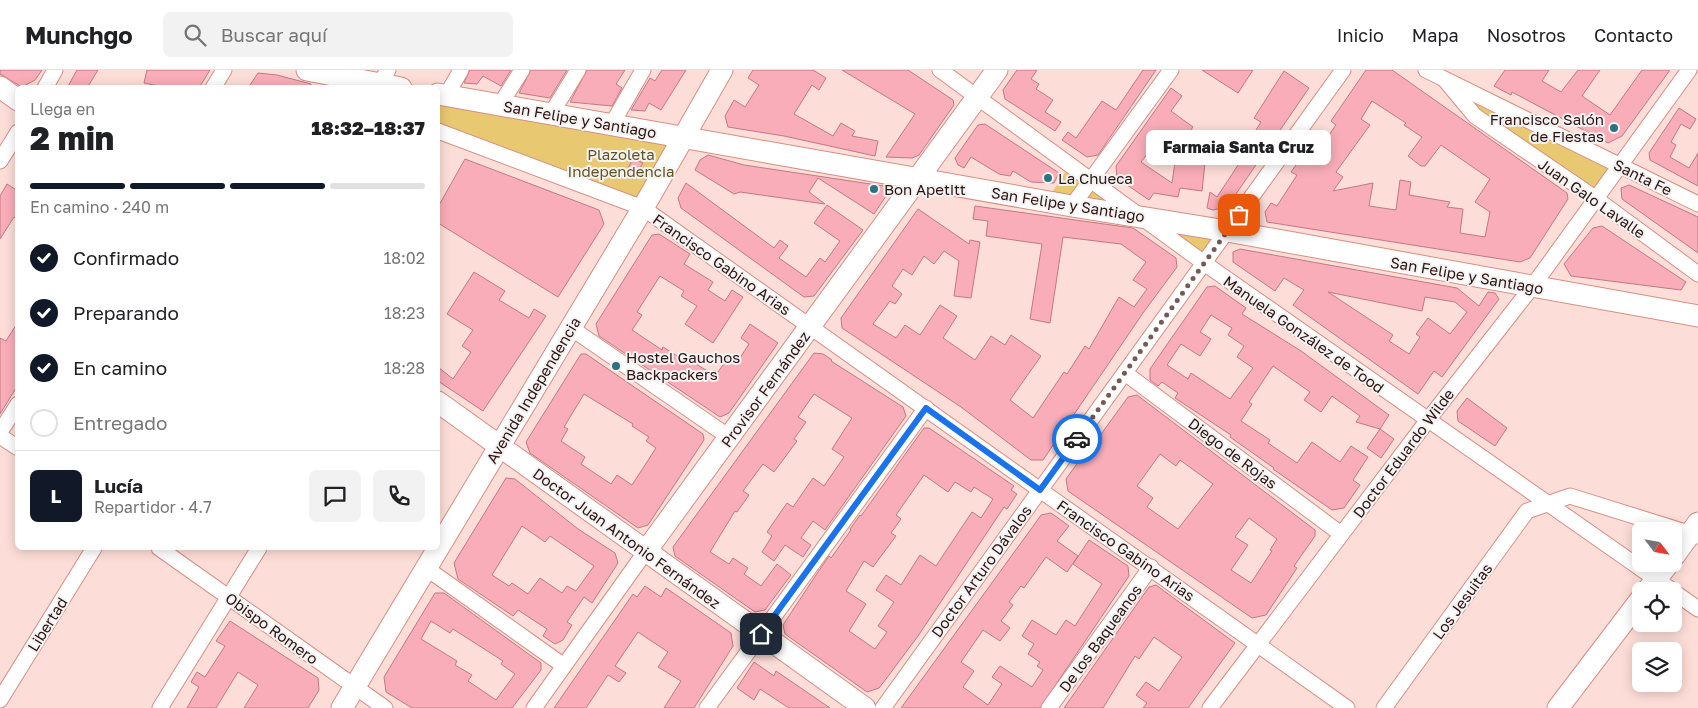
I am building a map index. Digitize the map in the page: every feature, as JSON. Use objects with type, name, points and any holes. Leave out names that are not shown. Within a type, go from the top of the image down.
[{"type":"street","points":[[47,85],[55,70]]},
{"type":"street","points":[[215,85],[224,70]]},
{"type":"street","points":[[307,70],[382,82]]},
{"type":"street","points":[[442,95],[461,70]]},
{"type":"street","points":[[500,105],[522,70]]},
{"type":"street","points":[[551,114],[578,70]]},
{"type":"street","points":[[612,124],[643,70]]},
{"type":"street","name":"Avenida Independencia","points":[[440,545],[643,208],[722,70]]},
{"type":"street","name":"Manuela González de Tood","points":[[940,70],[1204,263],[1663,582]]},
{"type":"street","name":"Provisor Fernández","points":[[534,708],[646,551],[997,70]]},
{"type":"street","points":[[1072,206],[1170,70]]},
{"type":"street","name":"Doctor Arturo Dávalos","points":[[883,708],[1343,70]]},
{"type":"street","name":"Santa Fe","points":[[1426,70],[1698,204]]},
{"type":"street","name":"Doctor Eduardo Wilde","points":[[1210,708],[1428,420],[1532,287],[1689,70]]},
{"type":"street","name":"Juan Galo Lavalle","points":[[1445,80],[1475,116],[1595,198],[1698,274]]},
{"type":"street","points":[[0,87],[15,98]]},
{"type":"street","name":"San Felipe y Santiago","points":[[442,95],[1072,206],[1227,231],[1698,316]]},
{"type":"street","name":"Francisco Gabino Arias","points":[[440,132],[643,208],[1040,490],[1152,567],[1347,708]]},
{"type":"street","points":[[0,161],[15,137]]},
{"type":"street","points":[[571,328],[729,437]]},
{"type":"street","name":"Diego de Rojas","points":[[1125,372],[1341,534]]},
{"type":"street","name":"Doctor Juan Antonio Fernández","points":[[440,403],[865,708]]},
{"type":"street","points":[[708,708],[926,408]]},
{"type":"street","points":[[15,409],[0,434],[15,446]]},
{"type":"street","name":"Los Jesuitas","points":[[1384,708],[1527,512],[1570,496],[1695,531]]},
{"type":"street","points":[[1682,546],[1695,531]]},
{"type":"street","name":"Libertad","points":[[0,700],[93,550]]},
{"type":"street","name":"Obispo Romero","points":[[162,550],[385,708]]},
{"type":"street","points":[[160,708],[258,550]]},
{"type":"street","name":"Avenida Independencia","points":[[342,708],[437,550]]},
{"type":"street","name":"De los Baqueanos","points":[[1049,708],[1152,567]]},
{"type":"street","points":[[426,568],[564,666]]},
{"type":"street","name":"Manuela González de Tood","points":[[1682,597],[1698,609]]},
{"type":"street","points":[[1558,708],[1632,611]]},
{"type":"green space","points":[[1449,84],[1617,166],[1595,196],[1477,115]]},
{"type":"green space","name":"Plazoleta Independencia","points":[[440,99],[666,139],[672,148],[642,195],[630,199],[440,127]]},
{"type":"green space","points":[[1068,168],[1132,213],[1048,199]]},
{"type":"green space","points":[[1148,220],[1223,232],[1203,261]]},
{"type":"building","points":[[0,70],[42,70],[35,80],[26,85],[19,85],[0,74]]},
{"type":"building","points":[[77,70],[98,70],[89,85],[69,85]]},
{"type":"building","points":[[147,70],[210,70],[201,85],[154,85],[144,83]]},
{"type":"building","points":[[470,70],[511,70],[501,86],[483,76],[477,84],[464,83]]},
{"type":"building","points":[[531,70],[567,70],[550,98],[519,93]]},
{"type":"building","points":[[587,70],[625,70],[616,84],[622,88],[612,106],[570,102]]},
{"type":"building","points":[[662,70],[686,70],[661,110],[649,103],[645,111],[631,110],[650,78],[655,81]]},
{"type":"building","points":[[753,70],[813,70],[826,78],[819,90],[812,85],[794,114],[833,136],[841,123],[855,131],[852,136],[878,141],[875,156],[784,136],[728,127],[725,116],[734,100],[745,107],[759,85],[748,78]]},
{"type":"building","points":[[842,70],[908,70],[953,100],[954,105],[919,155],[912,158],[886,157],[915,114]]},
{"type":"building","points":[[1017,70],[1037,70],[1031,79],[1039,84],[1036,89],[1053,100],[1045,112],[1061,122],[1055,131],[1005,99],[1003,90]]},
{"type":"building","points":[[1143,70],[1156,70],[1098,155],[1087,157],[1062,140],[1068,132],[1076,138],[1102,101],[1116,110]]},
{"type":"building","points":[[1202,70],[1253,70],[1238,93]]},
{"type":"building","points":[[1366,70],[1392,70],[1567,193],[1568,199],[1530,258],[1520,262],[1267,222],[1265,212],[1271,203],[1277,206],[1297,175],[1291,172],[1306,151],[1304,150],[1314,135],[1324,142],[1336,125],[1331,121]],"holes":[[[1372,101],[1406,123],[1404,125],[1422,137],[1408,156],[1421,166],[1425,166],[1441,145],[1490,179],[1475,202],[1490,212],[1485,237],[1460,233],[1463,209],[1447,207],[1450,202],[1409,195],[1411,182],[1400,180],[1396,210],[1369,206],[1373,183],[1333,191],[1343,177],[1336,172],[1370,125],[1361,119]]]},
{"type":"building","points":[[1505,70],[1549,70],[1542,81],[1561,92],[1578,70],[1600,70],[1582,96],[1610,115],[1642,70],[1670,70],[1622,136],[1608,143],[1512,92],[1511,95],[1494,86]]},
{"type":"building","points":[[1284,71],[1309,88],[1227,207],[1213,210],[1207,208],[1210,192],[1217,197],[1240,162],[1232,156],[1243,140],[1248,143],[1261,122],[1254,118]]},
{"type":"building","points":[[258,73],[277,75],[311,84],[311,85],[250,85]]},
{"type":"building","points":[[1171,88],[1182,96],[1171,111],[1193,127],[1182,143],[1165,131],[1141,162],[1172,183],[1175,162],[1192,155],[1205,163],[1202,191],[1180,188],[1178,197],[1154,193],[1149,200],[1117,178],[1116,166]]},
{"type":"building","points":[[1679,108],[1696,119],[1690,129],[1681,124],[1671,142],[1676,145],[1670,157],[1689,168],[1698,153],[1698,186],[1650,160],[1649,153]]},
{"type":"building","points":[[985,124],[1059,173],[1054,183],[1031,182],[1013,171],[1010,176],[999,174],[971,157],[964,168],[958,165],[955,158],[978,125]]},
{"type":"building","points":[[708,155],[744,165],[884,186],[888,193],[874,214],[818,178],[809,192],[825,204],[740,192],[734,194],[695,170],[700,160]]},
{"type":"building","points":[[465,159],[599,210],[604,224],[558,297],[440,224],[440,203]]},
{"type":"building","points":[[633,159],[643,163],[633,179],[624,175]]},
{"type":"building","points":[[686,183],[774,248],[780,240],[788,246],[779,258],[806,277],[820,258],[825,262],[840,241],[814,223],[827,205],[863,230],[814,296],[804,297],[681,208],[678,198]]},
{"type":"building","points":[[7,184],[15,189],[15,218],[0,239],[0,196]]},
{"type":"building","points":[[1629,185],[1698,217],[1698,253],[1622,199],[1621,188]]},
{"type":"building","points":[[975,206],[1133,228],[1176,258],[1177,267],[1143,313],[1043,460],[1031,460],[961,407],[842,328],[841,318],[918,209],[969,244],[970,240],[980,242],[971,298],[954,296],[959,261],[944,251],[934,264],[924,256],[912,275],[903,269],[892,286],[902,294],[895,304],[890,301],[873,324],[896,338],[905,325],[920,335],[940,305],[957,316],[943,338],[975,360],[991,336],[1005,345],[1011,335],[1041,356],[1010,400],[1033,418],[1064,372],[1067,374],[1085,346],[1089,349],[1119,297],[1134,307],[1147,289],[1133,280],[1146,262],[1121,244],[1063,237],[1050,323],[1030,319],[1042,244],[986,236],[988,221],[973,219]]},
{"type":"building","points":[[1602,226],[1686,282],[1681,290],[1571,276],[1564,264],[1593,228]]},
{"type":"building","points":[[659,234],[690,254],[684,264],[713,282],[708,290],[725,301],[732,290],[743,297],[713,343],[685,324],[697,306],[681,296],[684,291],[660,276],[637,312],[642,315],[632,330],[662,350],[663,347],[682,359],[684,357],[711,373],[714,370],[718,372],[730,355],[738,361],[749,344],[741,338],[750,324],[778,343],[729,413],[720,417],[599,336],[596,324],[652,235]]},
{"type":"building","points":[[1240,249],[1457,288],[1479,306],[1488,292],[1495,293],[1499,299],[1442,377],[1434,371],[1418,394],[1293,305],[1304,290],[1284,278],[1275,291],[1233,262],[1233,252]],"holes":[[[1328,292],[1422,311],[1425,297],[1455,302],[1467,312],[1450,334],[1428,318],[1416,334],[1420,337],[1409,354],[1389,341],[1393,335]]]},
{"type":"building","points":[[474,272],[505,291],[499,300],[529,318],[534,309],[546,316],[483,411],[440,382],[440,369],[453,379],[471,352],[462,346],[473,330],[447,314]]},
{"type":"building","points":[[1215,286],[1246,308],[1242,314],[1301,351],[1389,415],[1380,429],[1356,422],[1360,416],[1332,396],[1321,412],[1304,400],[1310,392],[1273,366],[1249,402],[1252,404],[1241,421],[1270,440],[1268,443],[1297,463],[1312,442],[1340,462],[1351,446],[1368,457],[1353,480],[1360,485],[1344,508],[1332,510],[1273,469],[1230,437],[1231,435],[1175,398],[1178,393],[1162,382],[1158,386],[1150,380],[1150,369],[1207,287]],"holes":[[[1211,315],[1232,328],[1228,335],[1244,346],[1237,357],[1253,368],[1230,399],[1191,373],[1188,379],[1167,365],[1181,344],[1200,356],[1211,339],[1200,332]]]},
{"type":"building","points":[[15,327],[15,390],[0,414],[0,338],[6,341]]},
{"type":"building","points":[[814,353],[823,354],[903,407],[906,416],[825,530],[813,521],[801,538],[811,545],[803,557],[785,545],[774,561],[762,552],[772,536],[767,532],[787,503],[793,507],[813,478],[824,486],[844,457],[832,449],[852,418],[814,394],[798,417],[806,422],[794,439],[797,441],[774,472],[763,464],[743,491],[749,495],[737,512],[735,511],[710,552],[729,564],[733,558],[748,568],[744,574],[761,586],[777,564],[791,575],[765,610],[755,612],[675,556],[673,547]]},
{"type":"building","points":[[581,354],[586,354],[703,434],[704,440],[648,525],[638,528],[530,453],[526,442]],"holes":[[[584,394],[633,424],[632,426],[649,437],[646,441],[656,448],[632,485],[617,475],[611,484],[581,464],[585,457],[561,441],[568,429],[564,427]]]},
{"type":"building","points":[[1137,395],[1315,530],[1315,536],[1294,566],[1297,568],[1266,615],[1252,618],[1068,491],[1066,479],[1128,397]],"holes":[[[1160,454],[1176,466],[1180,460],[1213,484],[1178,529],[1147,507],[1153,498],[1137,486]],[[1249,518],[1277,539],[1270,550],[1272,551],[1251,583],[1231,570],[1248,545],[1235,537]]]},
{"type":"building","points":[[1467,398],[1507,428],[1495,446],[1458,421],[1457,411]]},
{"type":"building","points":[[924,428],[929,428],[1014,486],[1011,490],[1017,494],[1007,509],[1004,507],[918,636],[886,679],[879,688],[867,692],[785,634],[783,625],[829,556],[831,558]],"holes":[[[924,475],[948,492],[955,482],[971,492],[974,487],[993,499],[981,518],[972,512],[936,566],[920,555],[901,585],[886,575],[876,590],[894,602],[878,626],[887,632],[875,649],[849,631],[866,604],[846,591],[864,561],[873,567],[896,536],[891,533],[901,519],[896,515]]]},
{"type":"building","points":[[1380,429],[1394,439],[1381,458],[1367,448]]},
{"type":"building","points":[[506,478],[515,479],[578,529],[615,553],[618,563],[592,603],[584,597],[567,622],[572,625],[563,640],[555,644],[543,636],[547,629],[518,610],[513,616],[458,579],[454,563]],"holes":[[[522,526],[545,542],[550,536],[594,566],[576,591],[567,586],[562,593],[540,578],[528,594],[512,583],[509,586],[492,575]]]},
{"type":"building","points":[[1051,513],[1069,526],[1057,541],[1078,556],[1067,572],[1046,557],[1024,588],[1021,586],[1009,602],[1013,605],[1001,621],[1010,628],[1000,641],[983,630],[961,662],[974,671],[963,687],[988,705],[1002,684],[992,677],[1000,666],[1032,687],[1043,670],[1037,666],[1040,662],[1028,654],[1034,644],[1022,636],[1032,620],[1056,635],[1066,620],[1075,626],[1102,584],[1073,564],[1089,540],[1128,566],[1129,576],[1040,708],[901,708],[1041,515]]},
{"type":"building","points":[[1156,585],[1235,643],[1188,708],[1143,708],[1147,703],[1136,695],[1146,682],[1159,691],[1182,657],[1154,637],[1139,659],[1135,656],[1103,708],[1064,708],[1149,587]]},
{"type":"building","points":[[645,586],[661,597],[666,588],[731,633],[733,646],[694,708],[664,708],[681,681],[658,667],[668,652],[638,632],[615,666],[626,673],[619,682],[608,675],[586,708],[554,708],[633,594],[637,597]]},
{"type":"building","points":[[435,593],[444,593],[541,663],[541,670],[512,708],[412,708],[386,692],[384,677]],"holes":[[[431,621],[450,633],[453,629],[503,661],[501,664],[515,674],[496,700],[468,681],[472,675],[455,665],[457,661],[421,639]]]},
{"type":"building","points":[[230,621],[318,678],[319,690],[308,708],[244,708],[258,685],[238,672],[216,708],[187,708],[199,687],[191,682],[197,672],[205,677],[225,646],[216,641]]},
{"type":"building","points":[[754,662],[774,676],[776,671],[830,708],[789,708],[760,689],[754,700],[737,688]]},
{"type":"way so far","points":[[1077,439],[1239,215]]},
{"type":"place","name":"Francisco Salón de Fiestas","points":[[1614,128]]},
{"type":"place","name":"La Chueca","points":[[1048,178]]},
{"type":"place","name":"Bon Apetitt","points":[[874,189]]},
{"type":"place","name":"Farmaia Santa Cruz","points":[[1239,215]]},
{"type":"place","name":"Hostel Gauchos Backpackers","points":[[616,366]]},
{"type":"route","points":[[761,634],[926,408],[1040,490],[1077,439]]}]
